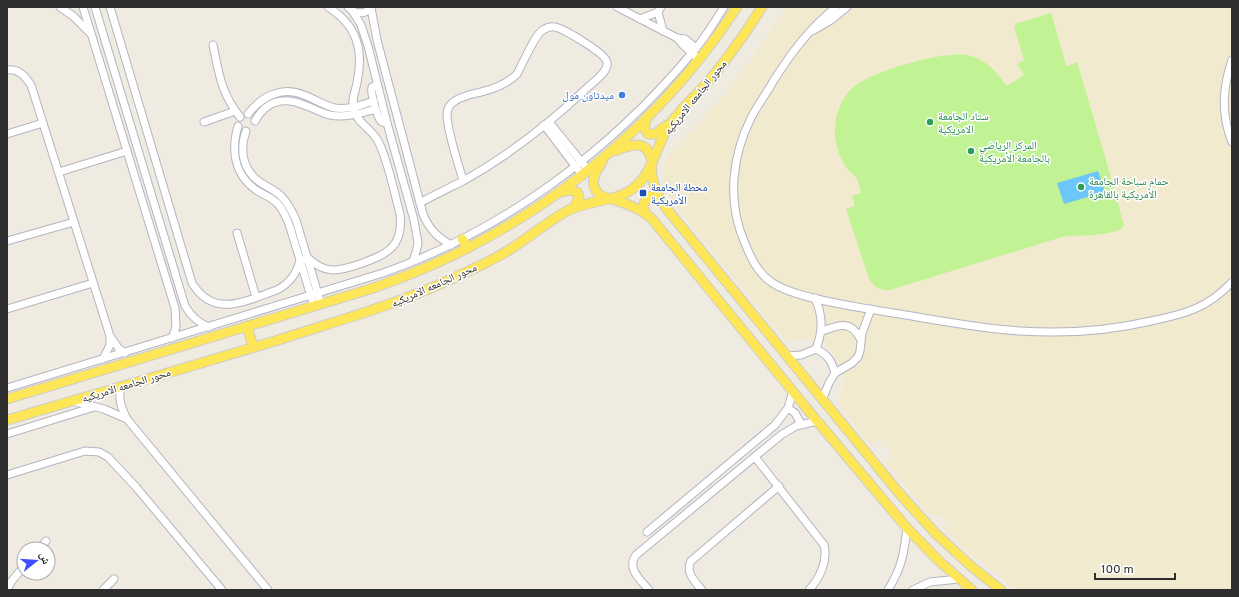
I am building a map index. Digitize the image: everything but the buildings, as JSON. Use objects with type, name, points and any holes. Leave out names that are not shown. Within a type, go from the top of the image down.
[{"type":"main road","name":"محور الجامعه الامريكيه","points":[[7,399],[318,305],[406,276],[468,248],[502,229],[561,192],[608,155],[674,89],[696,54],[738,7]]},
{"type":"main road","name":"محور الجامعه الامريكيه","points":[[7,420],[382,307],[425,291],[509,250],[575,206],[623,195],[636,187],[645,176],[660,141],[671,122],[721,65],[762,7]]},
{"type":"main road","points":[[647,117],[644,128],[646,132],[650,134],[655,134],[671,122]]},
{"type":"main road","points":[[972,590],[932,554],[907,528],[817,421],[658,226],[646,214],[627,204],[608,199],[598,194],[595,190],[593,181],[595,172],[608,155],[629,145],[639,145],[650,153],[652,162],[652,177],[659,198],[670,214],[899,493],[936,534],[972,567],[1001,590]]},
{"type":"main road","points":[[561,192],[570,190],[577,192],[579,197],[575,206]]},
{"type":"main road","points":[[646,214],[643,207],[647,198],[653,196],[659,198]]},
{"type":"main road","points":[[462,239],[468,248]]},
{"type":"main road","points":[[247,326],[253,347]]},
{"type":"main road","points":[[136,349],[139,359]]},
{"type":"street","points":[[60,7],[84,25],[93,36]]},
{"type":"street","points":[[84,7],[175,308],[176,327],[172,338]]},
{"type":"street","points":[[95,7],[185,306],[188,312],[198,321],[210,327]]},
{"type":"street","points":[[110,7],[192,283],[199,294],[216,304],[229,305],[277,290],[288,283],[295,274],[300,260]]},
{"type":"street","points":[[308,258],[319,267],[332,271],[346,268],[386,253],[394,245],[400,234],[401,222],[382,150],[374,135],[354,111],[353,100],[360,64],[358,50],[352,30],[343,18],[328,7]]},
{"type":"street","points":[[617,7],[677,38],[685,39],[696,54]]},
{"type":"street","points":[[7,388],[103,360],[383,273],[451,245],[525,202],[603,145],[696,54],[724,7]]},
{"type":"street","points":[[836,7],[807,34],[787,60],[763,97],[747,126],[736,158],[734,190],[735,210],[740,230],[747,249],[758,268],[770,282],[786,290],[815,298],[871,309],[1001,329],[1046,332],[1092,330],[1144,323],[1189,311],[1208,303],[1225,290],[1232,282]]},
{"type":"street","points":[[807,34],[824,25],[847,7]]},
{"type":"street","points":[[349,8],[363,13],[372,8],[377,40],[420,203],[426,221],[431,230],[451,245]]},
{"type":"street","points":[[349,8],[363,31],[418,237],[418,246],[413,261]]},
{"type":"street","points":[[640,19],[659,10],[663,31]]},
{"type":"street","points":[[420,203],[463,180],[502,156],[547,123],[603,73],[607,63],[601,54],[556,28],[552,27],[542,30],[516,74],[511,79],[487,90],[459,98],[454,101],[449,106],[447,115],[463,180]]},
{"type":"street","points":[[213,45],[222,86],[226,97],[238,114],[234,155],[240,174],[252,187],[277,203],[284,213],[300,260],[318,305]]},
{"type":"street","points":[[1232,60],[1226,84],[1225,98],[1227,125],[1232,142]]},
{"type":"street","points":[[7,70],[11,69],[19,72],[26,77],[30,85],[59,172],[110,336],[119,349],[125,353]]},
{"type":"street","points":[[377,85],[371,89],[374,101],[380,119],[387,122]]},
{"type":"street","points":[[204,122],[238,114],[248,114],[253,107],[265,97],[284,91],[304,95],[330,107],[354,111],[376,108]]},
{"type":"street","points":[[238,126],[240,129],[249,131],[254,127],[255,121],[264,108],[277,101],[293,101],[329,115],[343,116],[374,101]]},
{"type":"street","points":[[248,114],[255,121]]},
{"type":"street","points":[[7,134],[43,123]]},
{"type":"street","points":[[547,123],[570,153],[581,162],[585,173]]},
{"type":"street","points":[[246,131],[242,147],[245,164],[248,171],[254,178],[281,196],[290,207],[296,220],[308,258],[314,294]]},
{"type":"street","points":[[59,172],[127,151]]},
{"type":"street","points":[[570,153],[575,166],[585,173]]},
{"type":"street","points":[[7,241],[74,222]]},
{"type":"street","points":[[237,233],[256,297]]},
{"type":"street","points":[[300,260],[308,258]]},
{"type":"street","points":[[7,309],[93,283]]},
{"type":"street","points":[[815,298],[820,312],[822,330],[816,349]]},
{"type":"street","points":[[822,400],[835,373],[852,364],[858,357],[860,351],[860,338],[871,309]]},
{"type":"street","points":[[822,330],[839,325],[847,326],[855,330],[860,338]]},
{"type":"street","points":[[103,360],[110,345],[110,336]]},
{"type":"street","points":[[786,356],[801,355],[816,349]]},
{"type":"street","points":[[816,349],[830,360],[835,373]]},
{"type":"street","points":[[7,385],[22,384]]},
{"type":"street","points":[[121,386],[119,400],[121,408],[127,419],[268,590]]},
{"type":"street","points":[[647,532],[775,425],[788,408],[793,391]]},
{"type":"street","points":[[72,401],[104,409],[127,419]]},
{"type":"street","points":[[7,434],[94,407]]},
{"type":"street","points":[[788,408],[794,413],[801,424]]},
{"type":"street","points":[[650,590],[635,573],[632,567],[636,556],[786,431],[801,424],[817,421]]},
{"type":"street","points":[[7,475],[85,451],[99,452],[108,457],[136,487],[222,590]]},
{"type":"street","points":[[755,457],[824,545],[826,556],[824,563],[809,590]]},
{"type":"street","points":[[726,466],[734,474]]},
{"type":"street","points":[[702,590],[689,571],[689,564],[691,561],[779,486]]},
{"type":"street","points":[[672,511],[680,519]]},
{"type":"street","points":[[665,517],[672,525]]},
{"type":"street","points":[[888,590],[902,561],[907,528]]},
{"type":"street","points":[[7,590],[9,582],[16,575]]},
{"type":"street","points":[[103,590],[114,579]]},
{"type":"street","points":[[913,590],[930,582],[959,579]]},
{"type":"shaded area","points":[[787,7],[1232,7],[1232,590],[1016,590],[965,549],[941,526],[943,524],[947,528],[950,524],[940,514],[937,518],[933,514],[931,516],[884,461],[890,457],[891,452],[880,438],[871,445],[838,404],[843,391],[844,376],[835,356],[822,344],[822,341],[818,339],[816,342],[804,339],[787,342],[670,199],[663,179],[664,164],[668,156],[722,98],[758,50]]},
{"type":"green space","name":"المركز الرياضي بالجامعة الأمريكية","points":[[1051,13],[1066,65],[1068,66],[1077,62],[1124,226],[1121,227],[1121,230],[1104,234],[1062,237],[890,290],[879,289],[872,283],[868,276],[846,209],[855,206],[852,196],[861,193],[857,179],[848,170],[842,160],[835,138],[837,116],[845,96],[852,88],[861,82],[891,69],[928,58],[960,54],[977,58],[987,64],[996,72],[1007,86],[1024,75],[1017,64],[1024,60],[1014,27],[1016,26],[1015,24]]},
{"type":"water","name":"حمام سباحة الجامعة الأمريكية بالقاهرة","points":[[1098,171],[1105,192],[1064,204],[1057,183]]},
{"type":"place","name":"ميدتاون مول","points":[[622,95]]},
{"type":"place","name":"ستاد الجامعة الامريكية","points":[[930,122]]},
{"type":"place","name":"المركز الرياضي بالجامعة الأمريكية","points":[[971,151]]},
{"type":"place","name":"حمام سباحة الجامعة الأمريكية بالقاهرة","points":[[1081,187]]},
{"type":"place","name":"محطة الجامعة الأمريكية","points":[[643,193]]}]
